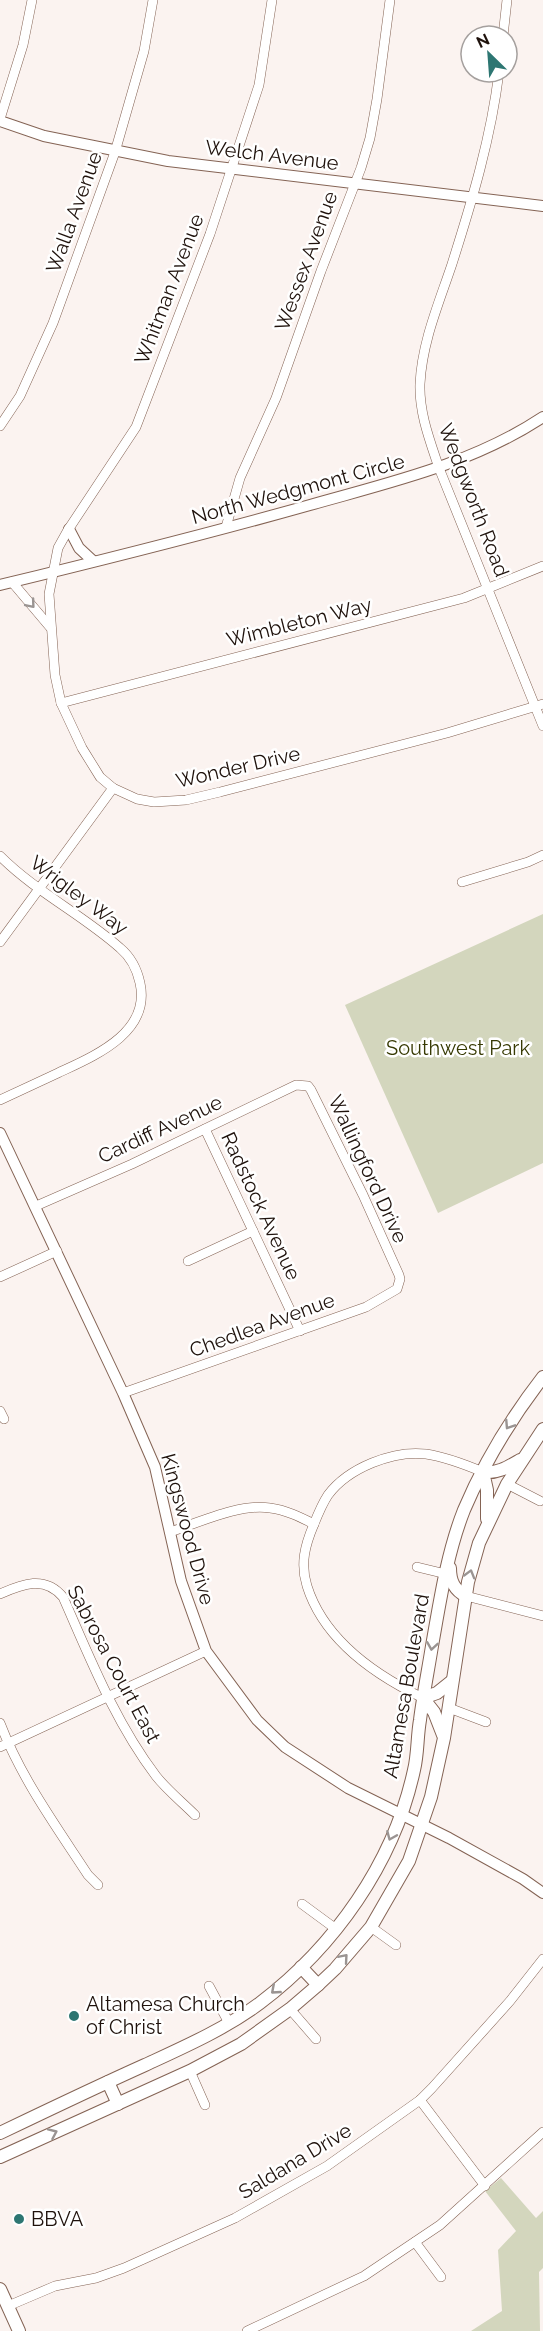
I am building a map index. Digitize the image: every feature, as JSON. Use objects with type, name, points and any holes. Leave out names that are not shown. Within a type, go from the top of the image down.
[{"type":"main road","name":"Altamesa Boulevard","points":[[0,2133],[229,2023],[260,2003],[322,1948],[360,1898],[381,1860],[400,1815],[414,1770],[437,1611],[464,1511],[507,1428],[543,1377]]},
{"type":"main road","points":[[0,2157],[190,2071],[252,2037],[318,1985],[371,1927],[409,1862],[423,1825],[444,1738],[466,1596],[479,1543],[507,1484],[522,1458],[543,1430]]},
{"type":"main road","points":[[487,1523],[487,1490],[483,1472],[490,1473],[506,1468],[522,1458]]},
{"type":"main road","points":[[450,1557],[450,1576],[454,1587],[457,1592],[466,1596]]},
{"type":"main road","points":[[437,1611],[453,1598],[466,1596]]},
{"type":"main road","points":[[444,1738],[434,1712],[423,1698],[437,1693],[452,1681]]},
{"type":"main road","points":[[301,1967],[318,1985]]},
{"type":"main road","points":[[108,2082],[118,2104]]},
{"type":"main road","points":[[0,2289],[19,2331]]},
{"type":"street","points":[[0,120],[23,45],[32,0]]},
{"type":"street","name":"Walla Avenue","points":[[0,426],[20,396],[41,350],[115,152],[144,51],[153,0]]},
{"type":"street","name":"Whitman Avenue","points":[[53,571],[58,548],[136,427],[210,234],[259,85],[272,0]]},
{"type":"street","name":"Wessex Avenue","points":[[226,527],[240,478],[276,398],[370,138],[390,0]]},
{"type":"street","points":[[504,24],[507,0]]},
{"type":"street","name":"Wedgworth Road","points":[[497,84],[485,151],[473,197],[432,322],[423,359],[420,384],[427,433],[439,468],[539,705],[543,726]]},
{"type":"street","name":"Welch Avenue","points":[[0,120],[44,136],[115,152],[543,206]]},
{"type":"street","name":"North Wedgmont Circle","points":[[0,585],[226,527],[439,468],[490,448],[543,417]]},
{"type":"street","points":[[69,529],[79,548],[93,561]]},
{"type":"street","name":"Wimbleton Way","points":[[61,703],[464,598],[543,566]]},
{"type":"street","name":"Wonder Drive","points":[[53,571],[49,594],[50,627],[55,675],[61,703],[100,777],[113,788],[137,799],[154,802],[186,800],[447,733],[539,705]]},
{"type":"street","points":[[12,582],[50,627]]},
{"type":"street","points":[[0,942],[113,788]]},
{"type":"street","points":[[462,882],[528,862],[543,855]]},
{"type":"street","name":"Wrigley Way","points":[[0,856],[121,948],[137,969],[142,991],[141,1006],[128,1029],[100,1053],[0,1100]]},
{"type":"street","name":"Cardiff Avenue","points":[[36,1206],[299,1085]]},
{"type":"street","name":"Wallingford Drive","points":[[299,1085],[308,1086],[311,1090],[363,1195],[399,1275]]},
{"type":"street","name":"Radstock Avenue","points":[[205,1129],[300,1331]]},
{"type":"street","name":"Kingswood Drive","points":[[0,1133],[57,1251],[155,1467],[181,1581],[206,1652],[257,1720],[285,1747],[348,1788],[449,1838],[523,1879],[543,1893]]},
{"type":"street","points":[[188,1261],[253,1231]]},
{"type":"street","points":[[0,1277],[57,1251]]},
{"type":"street","name":"Chedlea Avenue","points":[[123,1394],[366,1307],[397,1289],[399,1275]]},
{"type":"street","points":[[423,1698],[398,1686],[357,1658],[334,1633],[323,1618],[307,1587],[303,1563],[306,1544],[328,1495],[339,1483],[364,1467],[407,1454],[425,1454],[456,1460],[483,1472]]},
{"type":"street","points":[[507,1484],[540,1501]]},
{"type":"street","points":[[170,1532],[224,1514],[268,1507],[287,1512],[314,1524]]},
{"type":"street","name":"Altamesa Boulevard","points":[[417,1567],[446,1574]]},
{"type":"street","name":"Sabrosa Court East","points":[[0,1594],[25,1583],[36,1582],[50,1585],[57,1590],[63,1597],[108,1697],[129,1736],[157,1777],[195,1815]]},
{"type":"street","points":[[466,1596],[543,1616]]},
{"type":"street","points":[[4,1745],[206,1652]]},
{"type":"street","points":[[448,1708],[486,1722]]},
{"type":"street","points":[[0,1723],[4,1745],[53,1822],[98,1886]]},
{"type":"street","points":[[302,1904],[336,1929]]},
{"type":"street","points":[[371,1927],[396,1945]]},
{"type":"street","name":"Saldana Drive","points":[[8,2306],[56,2286],[96,2278],[124,2268],[235,2218],[327,2166],[420,2100],[460,2059],[543,1959]]},
{"type":"street","points":[[209,1986],[229,2023]]},
{"type":"street","points":[[290,2009],[316,2039]]},
{"type":"street","points":[[190,2071],[205,2105]]},
{"type":"street","points":[[420,2100],[485,2186]]},
{"type":"street","points":[[247,2331],[364,2276],[415,2242],[440,2225],[543,2132]]},
{"type":"street","points":[[415,2242],[441,2277]]},
{"type":"green space","name":"Southwest Park","points":[[543,914],[543,1163],[438,1213],[345,1005]]},
{"type":"green space","points":[[501,2178],[536,2218],[543,2211],[543,2268],[539,2272],[540,2331],[471,2331],[502,2311],[498,2250],[516,2231],[485,2191]]},
{"type":"place","name":"Altamesa Church of Christ","points":[[74,2016]]},
{"type":"place","name":"BBVA","points":[[19,2219]]}]
